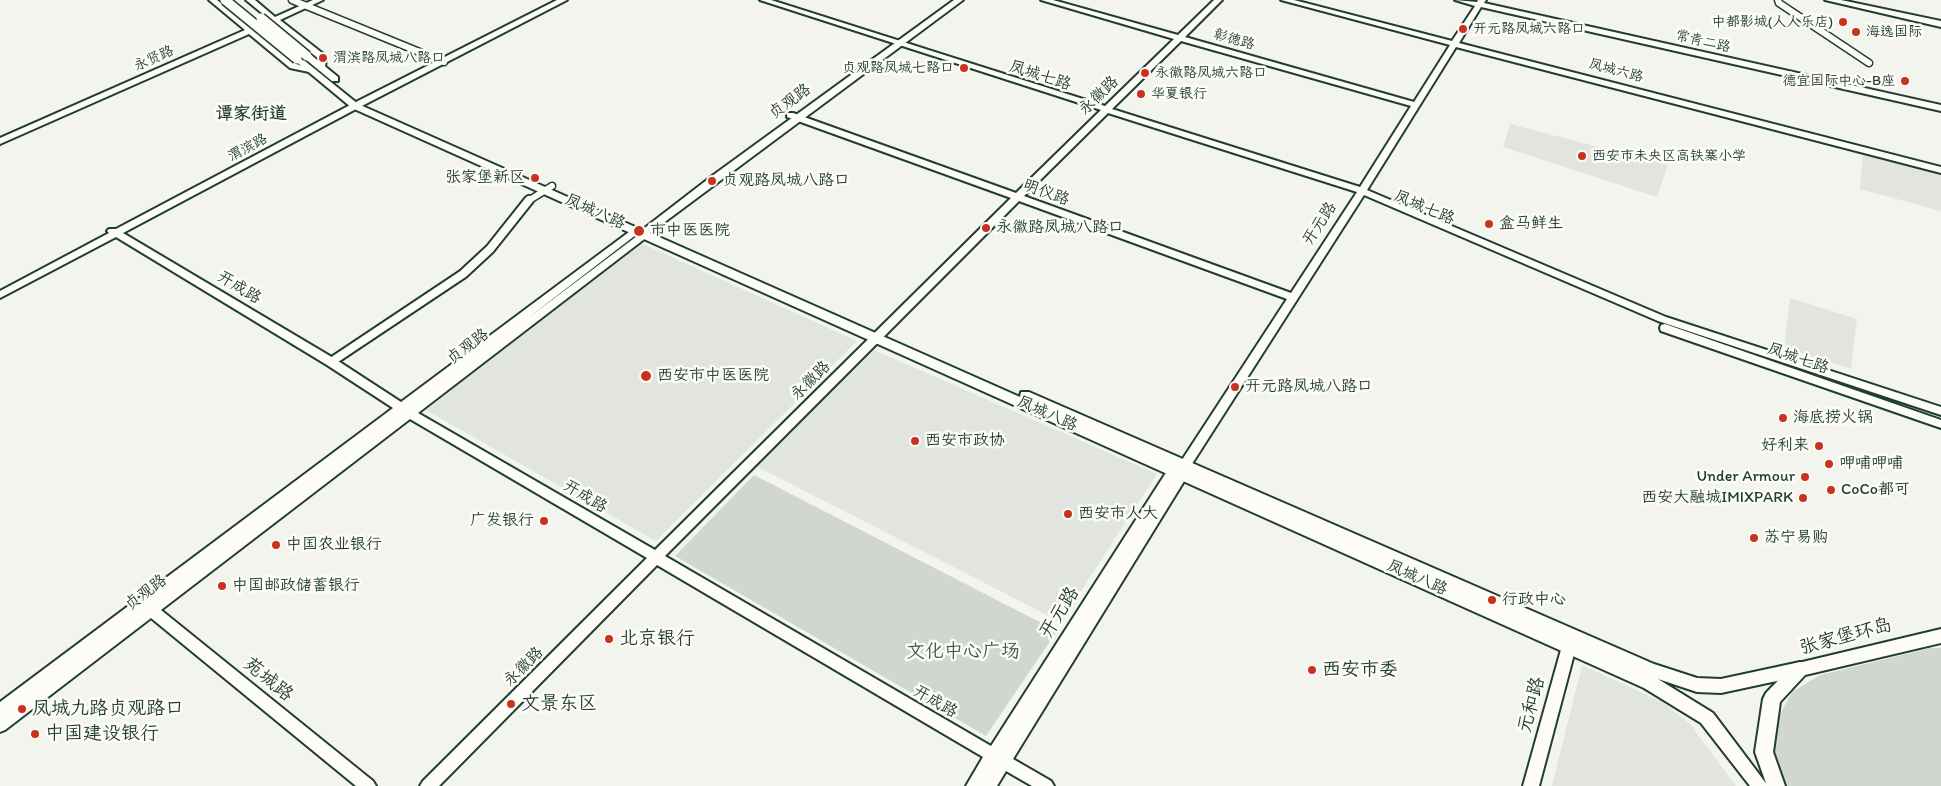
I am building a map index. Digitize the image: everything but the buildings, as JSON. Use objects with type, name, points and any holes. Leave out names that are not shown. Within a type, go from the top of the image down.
[{"type":"main road","name":"凤城八路","points":[[225,0],[297,59],[316,69],[358,104],[880,335],[1180,471],[1571,640],[1697,686],[1722,686],[1800,669]]},
{"type":"main road","name":"凤城八路","points":[[238,0],[307,56],[316,69]]},
{"type":"main road","name":"贞观路","points":[[893,44],[948,0]]},
{"type":"main road","name":"贞观路","points":[[642,230],[893,44],[958,0]]},
{"type":"main road","points":[[1829,0],[1941,23]]},
{"type":"main road","points":[[1840,0],[1941,23]]},
{"type":"main road","name":"张家堡环岛","points":[[1776,786],[1764,752],[1772,699],[1800,669],[1938,636]]},
{"type":"main road","name":"凤城八路","points":[[1571,640],[1650,683],[1707,718],[1760,786]]},
{"type":"street","name":"凤城八路","points":[[213,0],[293,66],[316,69],[323,58],[250,0]]},
{"type":"street","points":[[292,0],[442,61]]},
{"type":"street","name":"永贤路","points":[[0,141],[319,0]]},
{"type":"street","name":"渭滨路","points":[[442,61],[555,0]]},
{"type":"street","name":"渭滨路","points":[[2,290],[358,104],[563,0]]},
{"type":"street","name":"凤城七路","points":[[764,0],[893,44],[1360,194],[1662,319],[1941,411]]},
{"type":"street","name":"彰德路","points":[[1045,0],[1416,105]]},
{"type":"street","name":"永徽路","points":[[428,786],[1016,198],[1106,112],[1218,0]]},
{"type":"street","name":"凤城六路","points":[[1284,0],[1941,170]]},
{"type":"street","name":"常青二路","points":[[1459,0],[1480,2],[1941,108]]},
{"type":"street","points":[[1778,0],[1869,62]]},
{"type":"street","name":"开元路","points":[[974,786],[999,758],[1180,471],[1360,194],[1480,2]]},
{"type":"street","name":"明仪路","points":[[793,117],[1293,297]]},
{"type":"street","points":[[331,362],[463,274],[490,249],[525,203],[549,188]]},
{"type":"street","name":"凤城七路","points":[[1360,194],[1660,326],[1941,424]]},
{"type":"street","name":"贞观路","points":[[0,725],[147,607],[642,230]]},
{"type":"street","name":"开成路","points":[[114,232],[331,362],[405,410],[1046,786]]},
{"type":"street","name":"贞观路","points":[[0,711],[147,607]]},
{"type":"street","name":"苑城路","points":[[147,607],[368,786]]},
{"type":"street","name":"元和路","points":[[1532,786],[1571,640]]},
{"type":"street","name":"开元路","points":[[988,786],[999,758]]},
{"type":"shaded area","name":"西安市未央区高铁寨小学","points":[[1510,124],[1668,165],[1657,197],[1503,147]]},
{"type":"shaded area","points":[[1863,154],[1941,174],[1941,211],[1860,189]]},
{"type":"shaded area","name":"西安市中医医院","points":[[641,243],[857,341],[656,541],[426,410]]},
{"type":"shaded area","points":[[1790,298],[1857,319],[1851,369],[1784,347]]},
{"type":"shaded area","points":[[874,350],[1157,474],[1061,622],[756,466]]},
{"type":"shaded area","points":[[1582,665],[1664,703],[1690,724],[1736,786],[1552,786]]},
{"type":"green space","name":"文化中心广场","points":[[754,475],[1057,631],[986,736],[675,556]]},
{"type":"green space","points":[[1931,648],[1941,648],[1941,786],[1784,786],[1776,760],[1774,742],[1777,720],[1792,692],[1820,675]]},
{"type":"place","name":"中都影城(人人乐店)","points":[[1843,22]]},
{"type":"place","name":"开元路凤城六路口","points":[[1463,29]]},
{"type":"place","name":"海逸国际","points":[[1856,32]]},
{"type":"place","name":"渭滨路凤城八路口","points":[[323,58]]},
{"type":"place","name":"贞观路凤城七路口","points":[[964,68]]},
{"type":"place","name":"永徽路凤城六路口","points":[[1145,73]]},
{"type":"place","name":"德宜国际中心-B座","points":[[1905,81]]},
{"type":"place","name":"华夏银行","points":[[1141,94]]},
{"type":"place","name":"西安市未央区高铁寨小学","points":[[1582,156]]},
{"type":"place","name":"张家堡新区","points":[[535,178]]},
{"type":"place","name":"贞观路凤城八路口","points":[[712,181]]},
{"type":"place","name":"盒马鲜生","points":[[1489,224]]},
{"type":"place","name":"永徽路凤城八路口","points":[[986,228]]},
{"type":"place","name":"市中医医院","points":[[639,231]]},
{"type":"place","name":"西安市中医医院","points":[[646,376]]},
{"type":"place","name":"开元路凤城八路口","points":[[1235,387]]},
{"type":"place","name":"海底捞火锅","points":[[1783,418]]},
{"type":"place","name":"西安市政协","points":[[915,441]]},
{"type":"place","name":"好利来","points":[[1819,446]]},
{"type":"place","name":"呷哺呷哺","points":[[1829,464]]},
{"type":"place","name":"Under Armour","points":[[1805,477]]},
{"type":"place","name":"CoCo都可","points":[[1831,490]]},
{"type":"place","name":"西安大融城IMIXPARK","points":[[1803,498]]},
{"type":"place","name":"西安市人大","points":[[1068,514]]},
{"type":"place","name":"广发银行","points":[[544,521]]},
{"type":"place","name":"苏宁易购","points":[[1754,538]]},
{"type":"place","name":"中国农业银行","points":[[276,545]]},
{"type":"place","name":"中国邮政储蓄银行","points":[[222,586]]},
{"type":"place","name":"行政中心","points":[[1492,600]]},
{"type":"place","name":"北京银行","points":[[609,639]]},
{"type":"place","name":"西安市委","points":[[1312,670]]},
{"type":"place","name":"文景东区","points":[[511,704]]},
{"type":"place","name":"凤城九路贞观路口","points":[[22,709]]},
{"type":"place","name":"中国建设银行","points":[[35,734]]},
{"type":"district","name":"谭家街道","points":[[251,114]]}]
